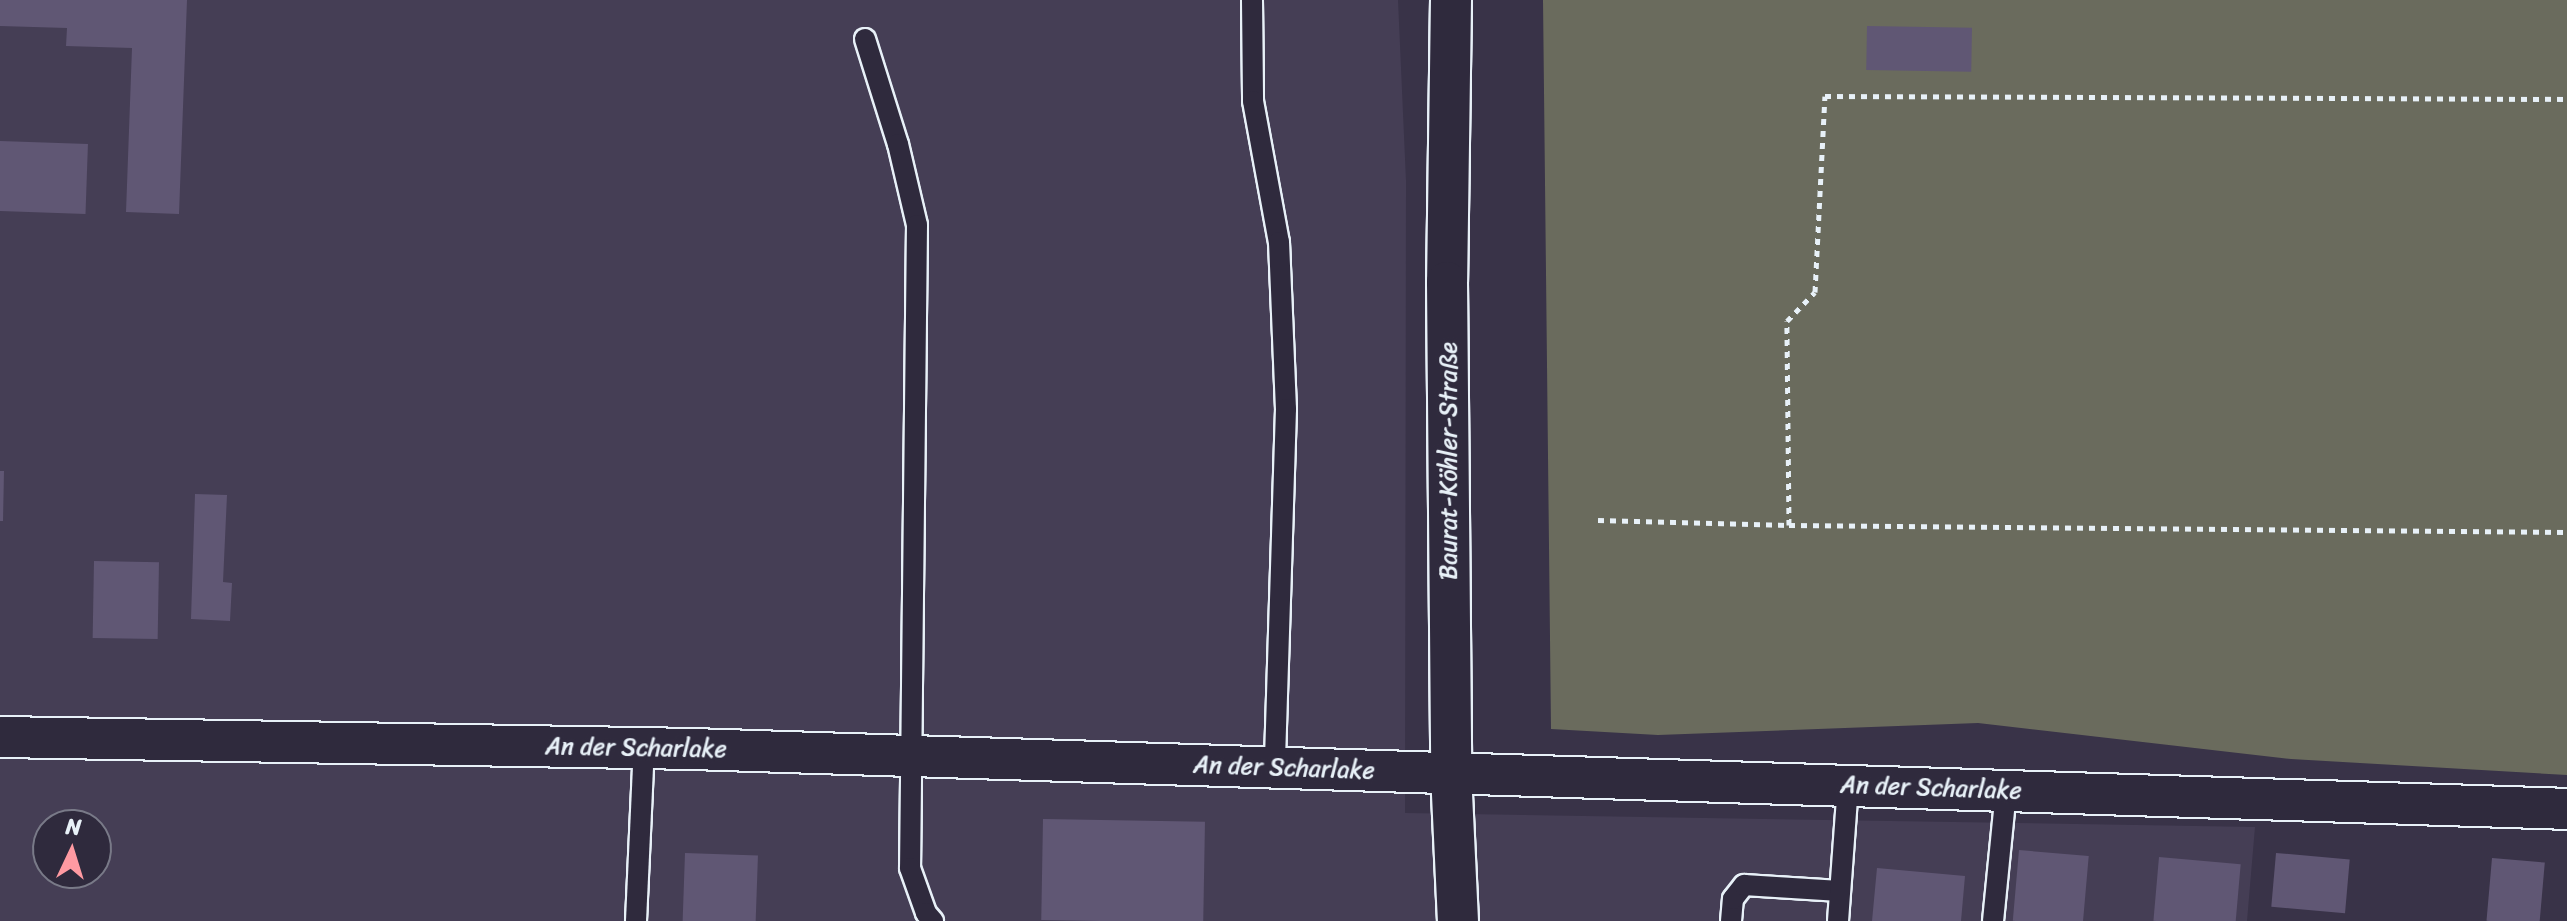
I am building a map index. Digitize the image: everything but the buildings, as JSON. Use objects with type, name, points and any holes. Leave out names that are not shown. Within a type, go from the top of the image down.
[{"type":"street","name":"Baurat-Köhler-Straße","points":[[1451,0],[1447,282],[1451,773],[1458,921]]},
{"type":"street","name":"An der Scharlake","points":[[0,737],[644,748],[2567,809]]},
{"type":"lane","points":[[1252,0],[1253,101],[1279,242],[1286,409],[1275,767]]},
{"type":"lane","points":[[865,39],[898,144],[917,225],[910,868],[926,913],[933,921]]},
{"type":"lane","points":[[636,921],[644,748]]},
{"type":"lane","points":[[1838,921],[1848,785]]},
{"type":"lane","points":[[1993,921],[2006,791]]},
{"type":"lane","points":[[1731,921],[1733,899],[1744,885],[1840,891]]},
{"type":"path","points":[[1789,525],[1787,321],[1815,292],[1825,96],[2567,99]]},
{"type":"path","points":[[1598,520],[1789,525],[2567,532]]},
{"type":"shaded area","points":[[0,0],[1398,0],[1406,181],[1405,813],[2255,827],[2247,921],[0,921]]},
{"type":"green space","points":[[1543,0],[2567,0],[2567,775],[2291,759],[1978,723],[1658,735],[1551,729]]}]
